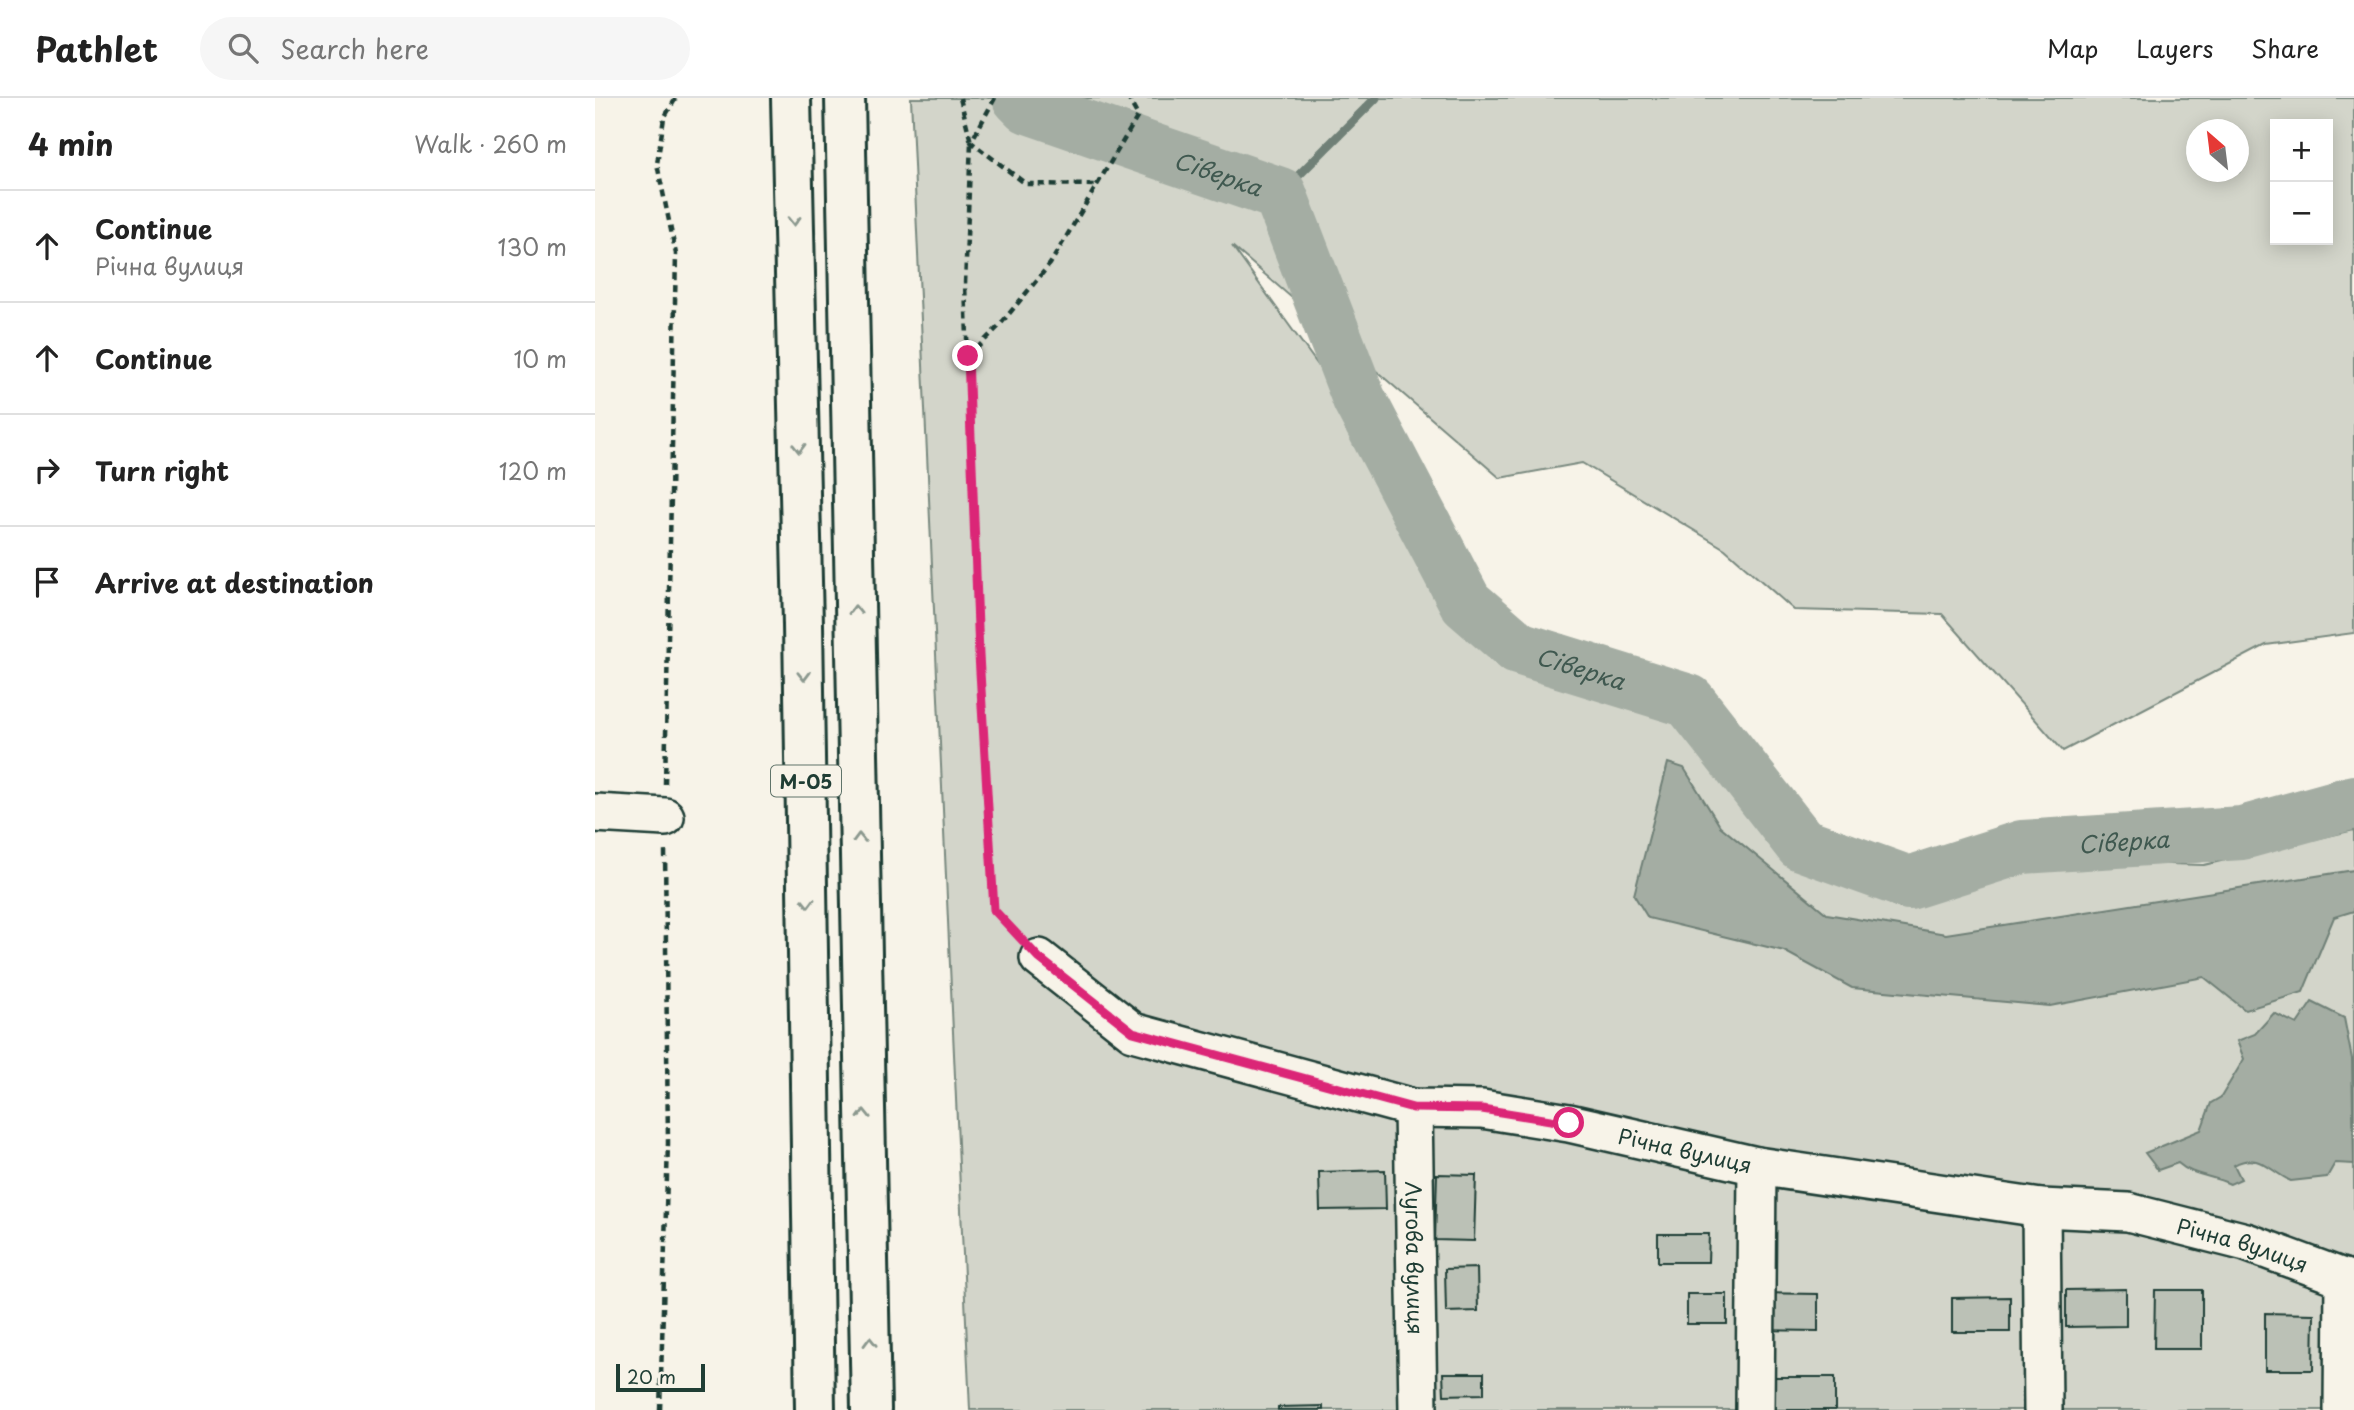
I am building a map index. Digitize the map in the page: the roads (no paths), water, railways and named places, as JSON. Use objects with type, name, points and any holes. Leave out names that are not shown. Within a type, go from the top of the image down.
[{"type":"highway","name":"М-05","points":[[791,98],[815,1410]]},
{"type":"highway","name":"М-05","points":[[845,98],[871,1410]]},
{"type":"street","points":[[595,813],[665,817]]},
{"type":"street","name":"Річна вулиця","points":[[1039,958],[1133,1032],[1413,1108],[1482,1109],[1569,1123],[1757,1166],[2041,1208],[2128,1212],[2246,1242],[2349,1280]]},
{"type":"street","name":"Лугова вулиця","points":[[1413,1108],[1418,1410]]},
{"type":"street","points":[[1755,1410],[1757,1166]]},
{"type":"street","points":[[2041,1208],[2043,1410]]},
{"type":"street","points":[[2343,1410],[2349,1280]]},
{"type":"waterway","name":"Сіверка","points":[[1019,98],[1028,107],[1280,194],[1359,399],[1466,603],[1518,648],[1689,701],[1801,844],[1909,883],[2022,847],[2242,833],[2354,802]]},
{"type":"waterway","points":[[1280,194],[1376,98]]}]
